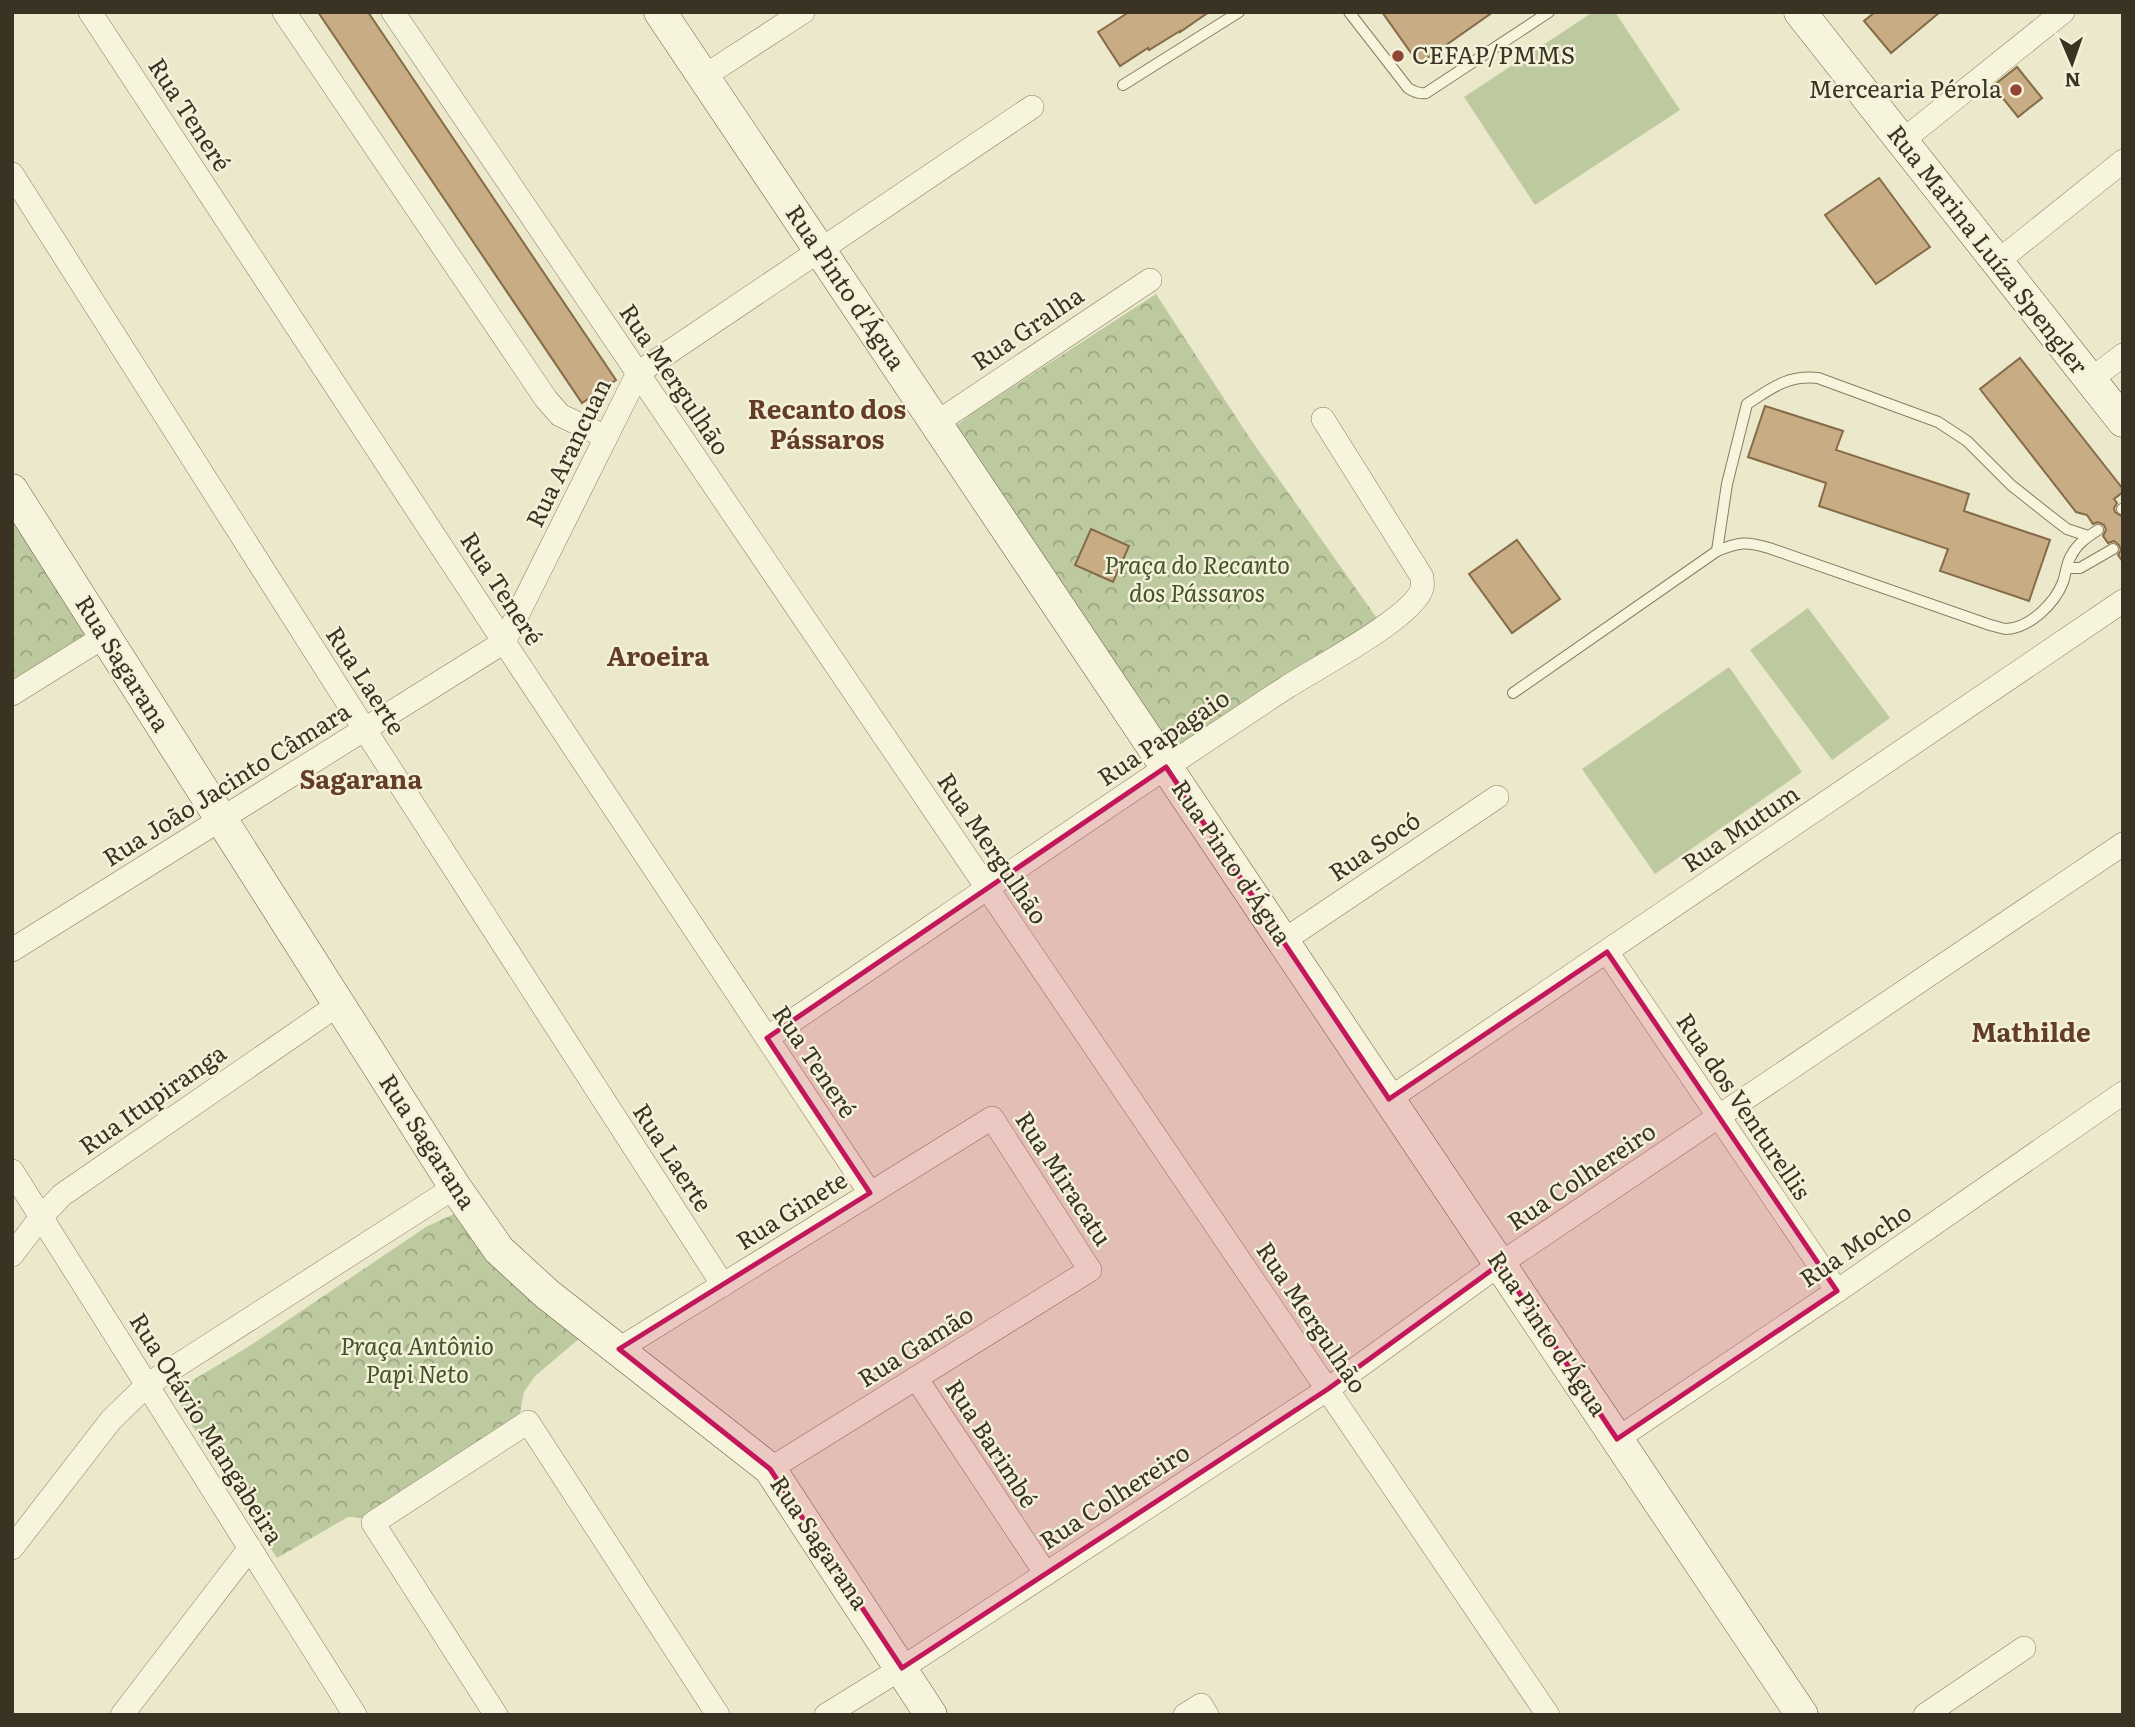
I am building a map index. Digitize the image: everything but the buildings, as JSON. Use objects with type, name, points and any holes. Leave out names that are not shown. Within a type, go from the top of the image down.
[{"type":"street","name":"Rua Teneré","points":[[90,12],[870,1193]]},
{"type":"street","points":[[284,12],[546,399],[560,415],[606,437]]},
{"type":"street","name":"Rua Mergulhão","points":[[393,12],[1548,1715]]},
{"type":"street","name":"Rua Pinto d'Água","points":[[660,12],[1802,1715]]},
{"type":"street","points":[[704,76],[803,12]]},
{"type":"street","points":[[1902,141],[2063,12]]},
{"type":"street","name":"Rua Marina Luíza Spengler","points":[[1809,16],[1902,141],[2123,421]]},
{"type":"street","name":"Rua Arancuan","points":[[504,642],[638,373],[1032,107]]},
{"type":"street","points":[[1997,262],[2123,161]]},
{"type":"street","name":"Rua Laerte","points":[[12,174],[365,730],[723,1285]]},
{"type":"street","name":"Rua Gralha","points":[[936,423],[1150,280]]},
{"type":"street","points":[[2091,380],[2123,355]]},
{"type":"street","name":"Rua Papagaio","points":[[767,1038],[1167,767],[1387,625],[1415,601],[1422,589],[1422,577],[1323,419]]},
{"type":"street","name":"Rua Sagarana","points":[[12,490],[455,1187],[499,1250],[547,1294],[770,1469],[931,1715]]},
{"type":"street","name":"Rua Mutum","points":[[1389,1099],[2123,601]]},
{"type":"street","points":[[12,694],[105,636]]},
{"type":"street","name":"Rua João Jacinto Câmara","points":[[12,950],[504,642]]},
{"type":"street","name":"Rua Socó","points":[[1283,941],[1497,797]]},
{"type":"street","name":"Rua Colhereiro","points":[[826,1715],[1328,1390],[1500,1264],[2123,844]]},
{"type":"street","name":"Rua dos Venturellis","points":[[1607,952],[1837,1291]]},
{"type":"street","name":"Rua Itupiranga","points":[[12,1255],[62,1195],[339,1004]]},
{"type":"street","name":"Rua Mocho","points":[[1617,1439],[2123,1093]]},
{"type":"street","name":"Rua Ginete","points":[[619,1349],[992,1118]]},
{"type":"street","name":"Rua Miracatu","points":[[992,1118],[1090,1269]]},
{"type":"street","name":"Rua Otávio Mangabeira","points":[[12,1171],[351,1713]]},
{"type":"street","points":[[12,1548],[111,1420],[147,1385],[455,1187]]},
{"type":"street","name":"Rua Gamão","points":[[770,1469],[1090,1269]]},
{"type":"street","name":"Rua Barimbé","points":[[916,1378],[1046,1574]]},
{"type":"street","points":[[495,1715],[373,1522],[528,1422],[718,1715]]},
{"type":"street","points":[[122,1715],[250,1548]]},
{"type":"street","points":[[1925,1715],[2024,1648]]},
{"type":"lane","points":[[1123,85],[1239,12]]},
{"type":"lane","points":[[1349,12],[1408,88],[1415,93],[1426,93],[1549,12]]},
{"type":"lane","points":[[1513,692],[1717,551],[1738,542],[1752,543],[2006,629],[2025,623],[2046,609],[2057,595],[2070,558],[2078,545],[2093,533],[2067,529],[2011,485],[1967,441],[1938,422],[1818,378],[1801,377],[1780,384],[1747,404],[1727,484],[1717,551]]},
{"type":"lane","points":[[2067,568],[2080,568],[2113,550]]},
{"type":"highlighted area","points":[[1166,767],[1389,1099],[1607,952],[1837,1291],[1617,1439],[1500,1264],[1328,1389],[902,1668],[770,1469],[619,1349],[870,1193],[767,1038]]},
{"type":"green space","points":[[1593,12],[1615,12],[1680,110],[1535,205],[1464,97]]},
{"type":"green space","name":"Praça do Recanto dos Pássaros","points":[[1156,294],[1249,437],[1381,624],[1166,761],[953,428]]},
{"type":"green space","points":[[12,505],[91,631],[12,680]]},
{"type":"green space","points":[[1808,608],[1890,718],[1832,760],[1750,650]]},
{"type":"green space","points":[[1729,667],[1802,772],[1655,874],[1582,769]]},
{"type":"green space","name":"Praça Antônio Papi Neto","points":[[454,1214],[489,1262],[580,1338],[535,1376],[524,1392],[518,1423],[370,1518],[348,1517],[277,1558],[204,1446],[173,1392],[248,1347],[426,1227]]},
{"type":"place","name":"CEFAP/PMMS","points":[[1398,56]]},
{"type":"place","name":"Mercearia Pérola","points":[[2016,90]]},
{"type":"district","name":"Recanto dos Pássaros","points":[[827,425]]},
{"type":"district","name":"Aroeira","points":[[658,657]]},
{"type":"district","name":"Sagarana","points":[[361,780]]},
{"type":"district","name":"Mathilde","points":[[2031,1033]]}]
